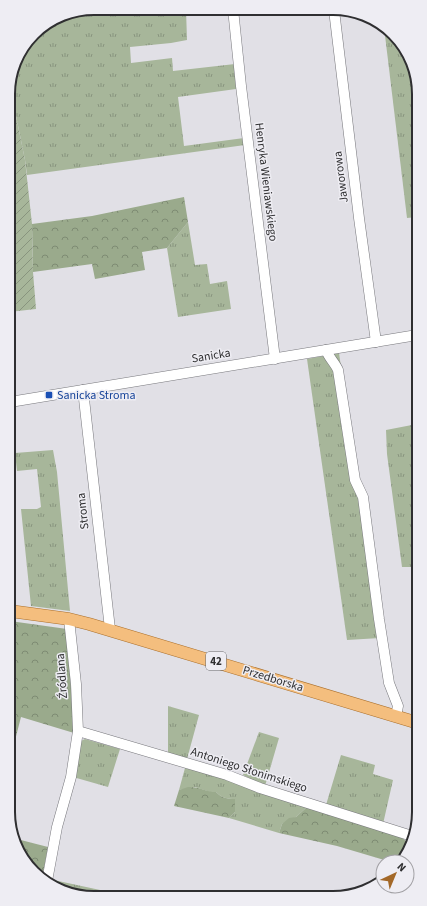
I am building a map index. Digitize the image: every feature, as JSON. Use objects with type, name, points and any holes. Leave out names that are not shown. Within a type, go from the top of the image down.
[{"type":"main road","name":"Przedborska","points":[[15,612],[69,619],[110,629],[412,721]]},
{"type":"street","name":"Henryka Wieniawskiego","points":[[234,15],[275,359]]},
{"type":"street","name":"Jaworowa","points":[[335,15],[359,218],[376,342]]},
{"type":"street","name":"Sanicka","points":[[15,401],[412,336]]},
{"type":"street","points":[[326,350],[328,357],[336,365],[338,370],[355,480],[363,497],[389,683],[398,706],[396,716]]},
{"type":"street","name":"Stroma","points":[[83,390],[110,629]]},
{"type":"street","name":"Źródlana","points":[[48,876],[58,827],[71,777],[78,731],[76,684],[69,619]]},
{"type":"street","name":"Antoniego Słonimskiego","points":[[78,731],[227,776],[260,788],[408,835]]},
{"type":"green space","points":[[89,15],[186,15],[187,40],[130,47],[131,63],[172,58],[173,71],[235,64],[236,89],[178,97],[184,146],[244,138],[245,145],[27,175],[15,111],[15,89],[18,74],[23,59],[31,46],[50,28],[59,23],[69,19]]},
{"type":"green space","points":[[385,35],[399,50],[406,64],[411,84],[412,218],[407,218]]},
{"type":"green space","points":[[15,111],[25,160],[32,224],[33,272],[36,309],[15,311]]},
{"type":"green space","points":[[184,197],[188,222],[167,248],[142,252],[145,270],[95,279],[92,264],[33,272],[32,224],[92,216]]},
{"type":"green space","points":[[188,222],[195,265],[207,264],[210,284],[227,281],[231,309],[178,317],[167,248]]},
{"type":"green space","points":[[339,353],[380,638],[347,640],[307,359]]},
{"type":"green space","points":[[412,425],[412,567],[402,567],[387,454],[386,430]]},
{"type":"green space","points":[[53,450],[57,472],[70,611],[31,606],[21,509],[37,509],[41,507],[37,469],[17,471],[15,453]]},
{"type":"green space","points":[[15,622],[67,629],[74,733],[21,717],[15,740]]},
{"type":"green space","points":[[168,706],[199,715],[187,759],[168,753]]},
{"type":"green space","points":[[259,732],[279,738],[265,786],[243,775]]},
{"type":"green space","points":[[85,739],[120,749],[108,787],[73,777],[81,741]]},
{"type":"green space","points":[[341,755],[375,765],[373,774],[393,780],[383,824],[326,805]]},
{"type":"green space","points":[[185,768],[236,781],[307,807],[296,817],[282,824],[279,833],[229,818],[235,812],[235,799],[225,798],[216,792],[210,792],[195,787],[179,790]]},
{"type":"green space","points":[[188,787],[195,787],[216,792],[225,798],[235,799],[235,812],[229,818],[174,806],[179,790]]},
{"type":"green space","points":[[307,807],[399,835],[406,841],[399,854],[375,854],[375,857],[337,846],[279,833],[282,824],[289,818],[296,817]]},
{"type":"green space","points":[[20,840],[48,847],[43,872],[28,856]]},
{"type":"green space","points":[[54,880],[105,891],[84,890],[69,887]]},
{"type":"place","name":"Sanicka Stroma","points":[[49,395]]}]
